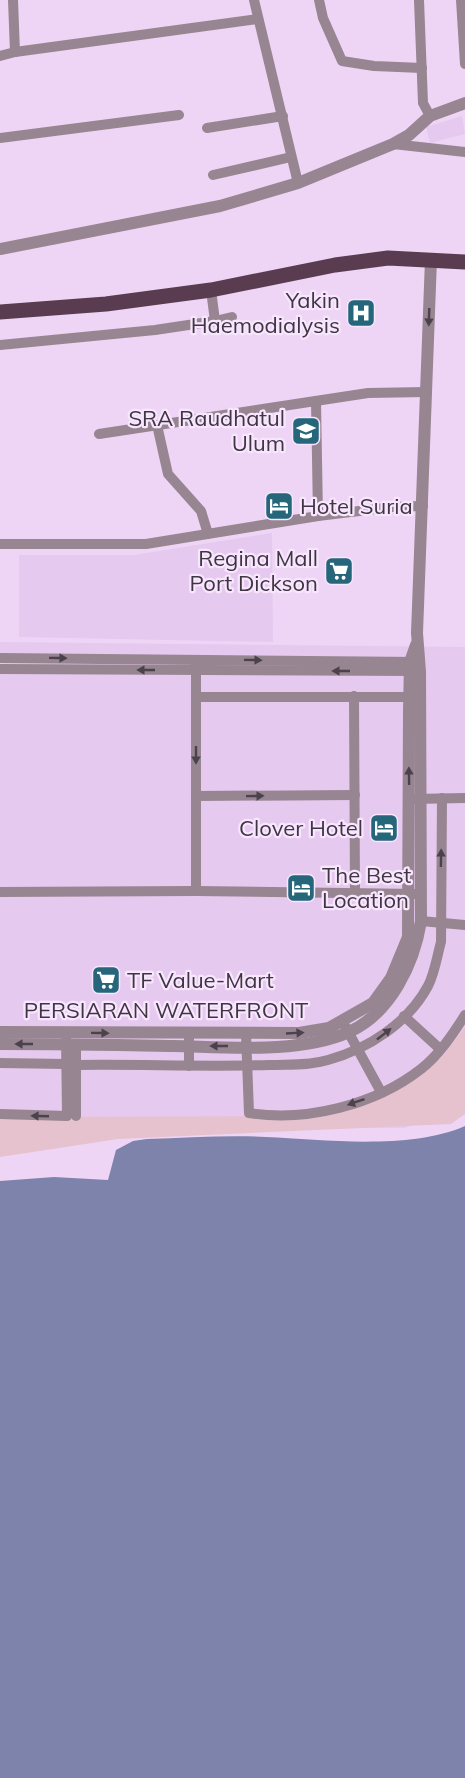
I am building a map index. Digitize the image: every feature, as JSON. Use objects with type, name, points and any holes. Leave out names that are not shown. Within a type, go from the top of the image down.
[{"type":"main road","points":[[0,312],[106,304],[211,290],[388,258],[465,262]]},
{"type":"street","points":[[13,0],[15,52]]},
{"type":"street","points":[[254,0],[298,183]]},
{"type":"street","points":[[319,0],[342,61],[422,68]]},
{"type":"street","points":[[419,0],[423,104],[430,116]]},
{"type":"street","points":[[461,0],[465,64]]},
{"type":"street","points":[[0,56],[15,52],[258,19]]},
{"type":"street","points":[[0,249],[220,206],[298,183],[393,144],[409,135],[430,116],[465,103]]},
{"type":"street","points":[[0,138],[179,115]]},
{"type":"street","points":[[207,128],[283,116]]},
{"type":"street","points":[[393,144],[465,152]]},
{"type":"street","points":[[213,175],[291,157]]},
{"type":"street","name":"PERSIARAN WATERFRONT","points":[[346,1027],[373,1003],[395,970],[408,938],[415,894],[415,667],[431,259]]},
{"type":"street","points":[[211,290],[215,321]]},
{"type":"street","points":[[0,345],[131,332],[232,317]]},
{"type":"street","points":[[99,434],[368,393],[427,392]]},
{"type":"street","points":[[316,401],[318,516]]},
{"type":"street","points":[[157,425],[168,474],[201,511],[207,534]]},
{"type":"street","points":[[0,544],[139,545],[318,516],[392,507],[423,506]]},
{"type":"street","points":[[0,658],[196,665],[415,667]]},
{"type":"street","points":[[0,669],[196,665]]},
{"type":"street","points":[[196,665],[196,891]]},
{"type":"street","name":"PERSIARAN WATERFRONT","points":[[415,667],[409,697],[415,799]]},
{"type":"street","points":[[354,696],[355,892]]},
{"type":"street","points":[[196,697],[409,697]]},
{"type":"street","points":[[196,796],[355,795]]},
{"type":"street","points":[[0,1063],[189,1066],[309,1064],[357,1050],[374,1041],[404,1016],[428,985],[441,942],[442,798]]},
{"type":"street","points":[[415,799],[465,798]]},
{"type":"street","points":[[0,892],[196,891],[415,894]]},
{"type":"street","name":"PERSIARAN WATERFRONT","points":[[0,1044],[69,1040],[247,1040],[346,1027],[366,1022],[390,998],[411,960],[421,921],[415,894]]},
{"type":"street","points":[[421,921],[465,925]]},
{"type":"street","points":[[247,1040],[250,1113],[326,1112],[381,1092],[422,1069],[465,1015]]},
{"type":"street","points":[[404,1016],[440,1049]]},
{"type":"street","points":[[346,1027],[381,1092]]},
{"type":"street","name":"PERSIARAN WATERFRONT","points":[[0,1032],[69,1040]]},
{"type":"street","points":[[69,1040],[76,1116]]},
{"type":"street","points":[[189,1066],[190,1040]]},
{"type":"street","points":[[0,1114],[67,1116],[71,1064]]},
{"type":"shaded area","points":[[462,116],[465,134],[430,143],[426,127]]},
{"type":"shaded area","points":[[272,533],[273,642],[19,637],[19,555],[134,555]]},
{"type":"shaded area","points":[[0,642],[465,647],[465,1103],[405,1128],[0,1129]]},
{"type":"shaded area","points":[[465,1027],[465,1114],[451,1124],[118,1139],[0,1157],[0,1117],[299,1116],[327,1113],[418,1074],[442,1057]]},
{"type":"water","points":[[465,1126],[465,1778],[0,1778],[0,1181],[54,1177],[108,1180],[116,1150],[133,1141],[147,1139],[237,1136],[367,1142],[394,1141],[443,1133]]},
{"type":"place","name":"Yakin Haemodialysis","points":[[361,313]]},
{"type":"place","name":"SRA Raudhatul Ulum","points":[[306,431]]},
{"type":"place","name":"Hotel Suria","points":[[279,506]]},
{"type":"place","name":"Regina Mall Port Dickson","points":[[339,571]]},
{"type":"place","name":"Clover Hotel","points":[[384,828]]},
{"type":"place","name":"The Best Location","points":[[301,888]]},
{"type":"place","name":"TF Value-Mart","points":[[106,980]]}]
